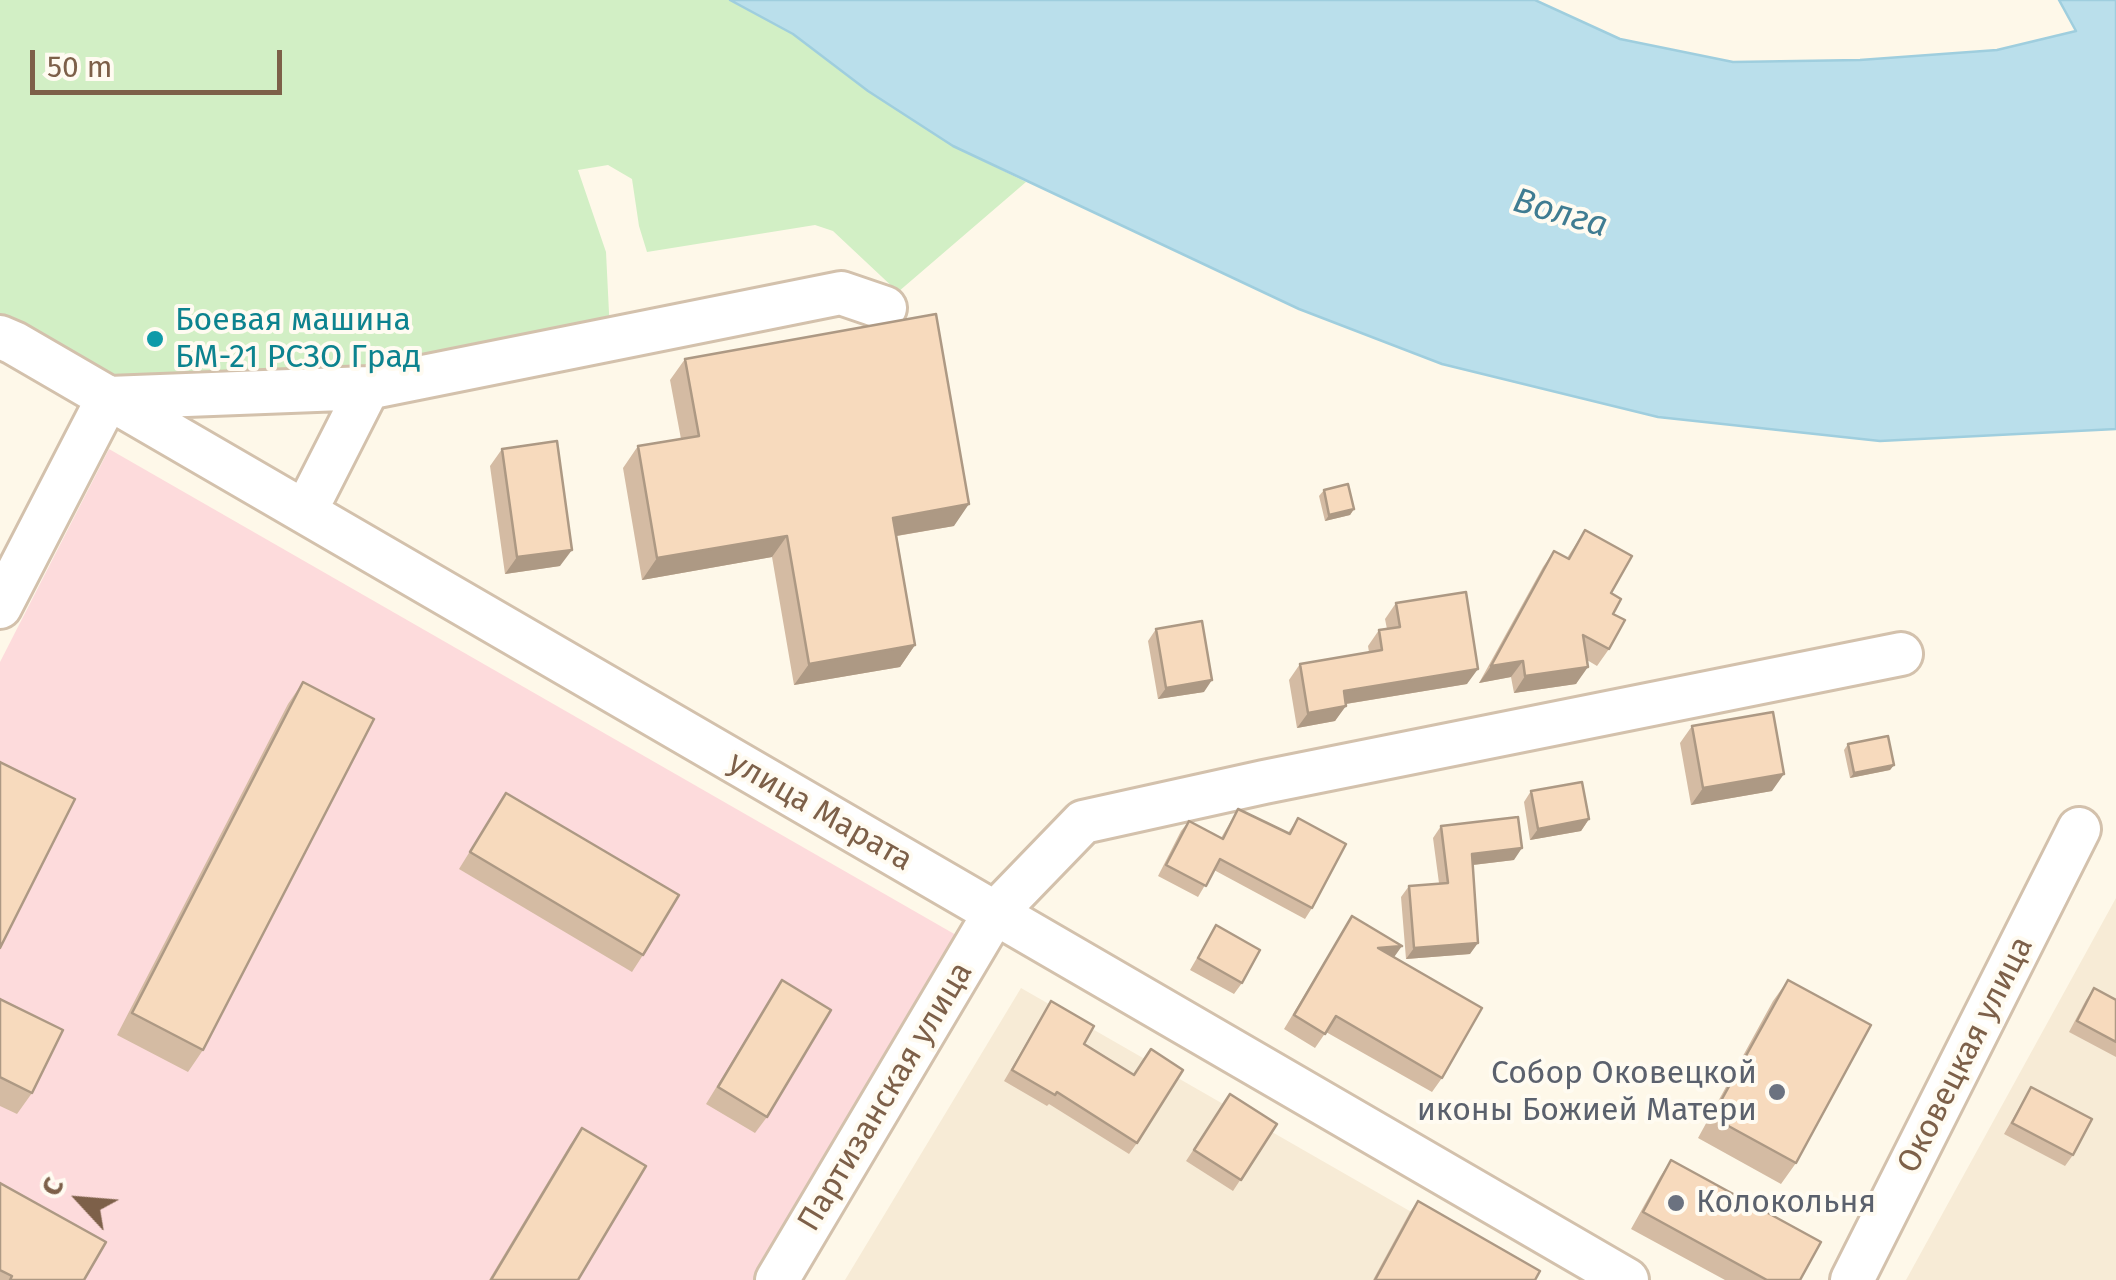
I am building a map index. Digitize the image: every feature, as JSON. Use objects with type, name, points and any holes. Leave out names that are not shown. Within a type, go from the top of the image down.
[{"type":"street","points":[[0,607],[108,398],[368,388],[841,294],[886,308]]},
{"type":"street","name":"улица Марата","points":[[7,340],[1627,1280]]},
{"type":"street","points":[[305,512],[368,388]]},
{"type":"street","name":"Партизанская улица","points":[[777,1280],[994,914],[1083,822],[1902,654]]},
{"type":"street","name":"Оковецкая улица","points":[[1852,1280],[2079,830]]},
{"type":"shaded area","points":[[109,449],[963,939],[764,1280],[0,1280],[0,662]]},
{"type":"shaded area","points":[[2116,898],[2116,1280],[1906,1280]]},
{"type":"shaded area","points":[[1021,988],[1530,1280],[845,1280]]},
{"type":"green space","points":[[0,0],[730,0],[793,34],[868,91],[953,146],[1026,182],[898,292],[833,231],[815,225],[647,252],[632,179],[608,165],[578,170],[606,252],[610,333],[372,380],[135,391],[0,334]]},
{"type":"water","name":"Волга","points":[[730,0],[1535,0],[1620,39],[1733,62],[1860,60],[1997,50],[2076,31],[2059,0],[2116,0],[2116,429],[1880,441],[1658,417],[1442,364],[1299,309],[953,146],[868,91],[793,34]]},
{"type":"building","points":[[936,314],[969,504],[893,518],[915,645],[809,664],[787,536],[657,558],[638,446],[699,436],[685,359]]},
{"type":"building","points":[[557,441],[572,550],[517,557],[502,449]]},
{"type":"building","points":[[1348,484],[1354,509],[1329,515],[1324,490]]},
{"type":"building","points":[[1585,530],[1632,556],[1611,593],[1621,599],[1613,614],[1625,620],[1609,649],[1583,635],[1588,667],[1525,676],[1523,661],[1491,666],[1554,551],[1569,559]]},
{"type":"building","points":[[1466,592],[1478,669],[1344,691],[1346,706],[1308,713],[1300,664],[1382,650],[1379,630],[1400,627],[1396,603]]},
{"type":"building","points":[[1202,621],[1212,680],[1166,688],[1156,629]]},
{"type":"building","points":[[303,682],[374,719],[203,1050],[132,1013]]},
{"type":"building","points":[[1773,712],[1784,774],[1703,788],[1692,726]]},
{"type":"building","points":[[1888,736],[1894,765],[1854,773],[1848,744]]},
{"type":"building","points":[[0,762],[75,799],[0,948]]},
{"type":"building","points":[[1582,782],[1589,819],[1538,829],[1531,791]]},
{"type":"building","points":[[506,793],[679,895],[643,955],[470,852]]},
{"type":"building","points":[[1238,809],[1290,834],[1298,818],[1346,844],[1312,908],[1220,859],[1206,886],[1166,865],[1189,821],[1223,839]]},
{"type":"building","points":[[1518,817],[1522,848],[1472,854],[1478,943],[1414,948],[1409,886],[1448,883],[1441,826]]},
{"type":"building","points":[[1352,916],[1402,946],[1378,948],[1482,1008],[1442,1078],[1336,1016],[1325,1034],[1294,1015]]},
{"type":"building","points":[[1216,925],[1260,950],[1242,983],[1198,958]]},
{"type":"building","points":[[782,980],[831,1010],[767,1117],[718,1087]]},
{"type":"building","name":"Собор Оковецкой иконы Божией Матери","points":[[1788,980],[1871,1025],[1796,1163],[1712,1117]]},
{"type":"building","points":[[2094,988],[2116,1000],[2116,1042],[2077,1021]]},
{"type":"building","points":[[0,999],[63,1030],[32,1093],[0,1077]]},
{"type":"building","points":[[1051,1001],[1094,1026],[1084,1044],[1134,1075],[1151,1049],[1183,1070],[1137,1143],[1057,1092],[1055,1095],[1012,1070]]},
{"type":"building","points":[[2031,1087],[2092,1119],[2073,1155],[2012,1123]]},
{"type":"building","points":[[1230,1094],[1277,1124],[1241,1180],[1194,1150]]},
{"type":"building","points":[[582,1128],[646,1166],[578,1280],[491,1280]]},
{"type":"building","name":"Колокольня","points":[[1671,1160],[1821,1242],[1800,1280],[1767,1280],[1643,1212]]},
{"type":"building","points":[[0,1183],[106,1242],[84,1280],[10,1280],[12,1276],[0,1270]]},
{"type":"building","points":[[1418,1201],[1540,1271],[1535,1280],[1375,1280]]},
{"type":"place","name":"Боевая машина БМ-21 РСЗО Град","points":[[155,339]]},
{"type":"place","name":"Собор Оковецкой иконы Божией Матери","points":[[1777,1092]]},
{"type":"place","name":"Колокольня","points":[[1676,1203]]}]
